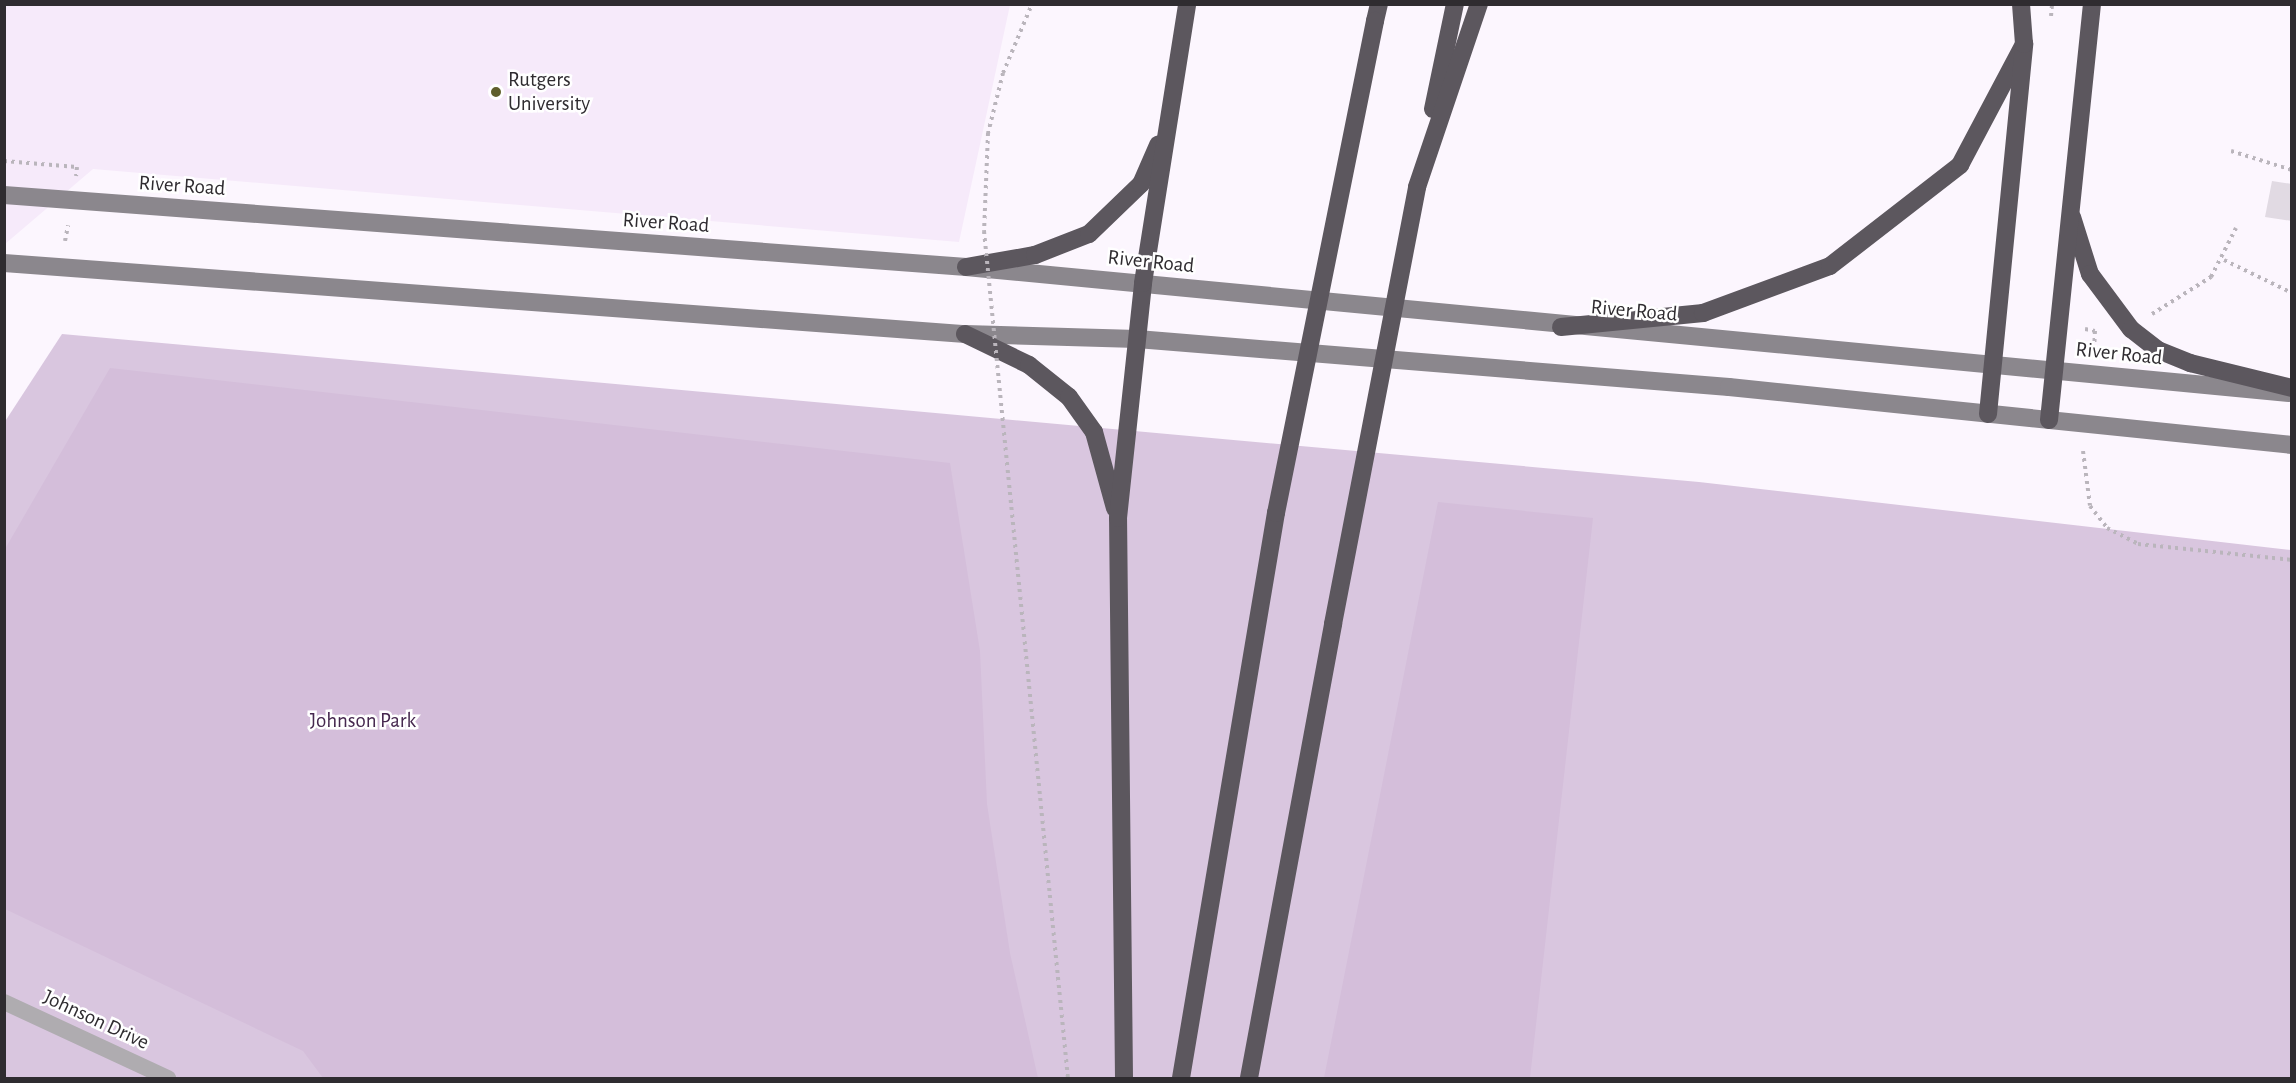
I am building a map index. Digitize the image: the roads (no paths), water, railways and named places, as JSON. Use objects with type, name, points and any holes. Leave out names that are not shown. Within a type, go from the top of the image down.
[{"type":"highway","points":[[1124,1078],[1118,518],[1143,283],[1187,4]]},
{"type":"highway","points":[[1249,1078],[1417,187],[1455,4]]},
{"type":"highway","points":[[1417,187],[1479,4]]},
{"type":"highway","points":[[1988,414],[2024,44],[2021,4]]},
{"type":"highway","points":[[2049,420],[2092,4]]},
{"type":"highway","points":[[1182,1078],[1276,513],[1377,13]]},
{"type":"highway","points":[[1561,327],[1704,313],[1830,266],[1960,165],[2024,44]]},
{"type":"highway","points":[[966,267],[1035,255],[1089,234],[1141,184],[1169,121]]},
{"type":"highway","points":[[2070,212],[2090,274],[2131,329],[2158,350],[2190,363],[2292,388]]},
{"type":"highway","points":[[965,334],[1029,365],[1069,397],[1094,432],[1118,518]]},
{"type":"main road","name":"River Road","points":[[4,195],[966,267],[1143,283],[1561,327],[1994,364],[2292,393]]},
{"type":"main road","points":[[4,263],[965,334],[1137,339],[1988,414],[2292,446]]},
{"type":"lane","name":"Johnson Drive","points":[[4,1002],[168,1078]]},
{"type":"place","name":"Rutgers University","points":[[496,92]]},
{"type":"park label","name":"Johnson Park","points":[[363,721]]}]
